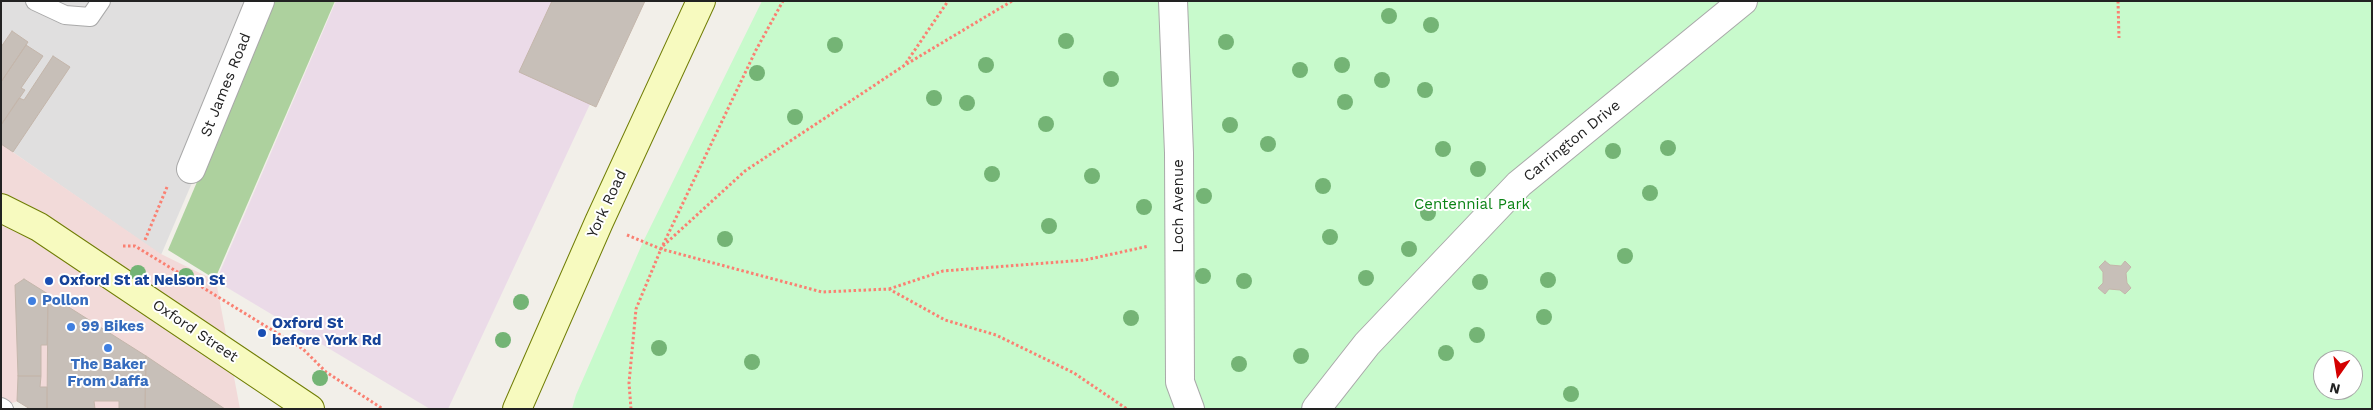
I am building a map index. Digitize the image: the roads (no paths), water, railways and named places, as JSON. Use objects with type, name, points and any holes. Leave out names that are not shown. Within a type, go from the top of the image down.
[{"type":"main road","name":"York Road","points":[[517,409],[599,222],[701,1]]},
{"type":"main road","name":"Oxford Street","points":[[1,208],[48,234],[310,409]]},
{"type":"street","name":"St James Road","points":[[191,169],[260,1]]},
{"type":"street","name":"Loch Avenue","points":[[1173,1],[1179,153],[1180,382],[1190,409]]},
{"type":"street","name":"Carrington Drive","points":[[1316,409],[1368,344],[1519,184],[1744,1]]},
{"type":"lane","points":[[35,1],[65,15],[90,17],[101,1]]},
{"type":"place","name":"Oxford St at Nelson St","points":[[49,281]]},
{"type":"place","name":"Pollon","points":[[32,301]]},
{"type":"place","name":"99 Bikes","points":[[71,327]]},
{"type":"place","name":"Oxford St before York Rd","points":[[262,333]]},
{"type":"place","name":"The Baker From Jaffa","points":[[108,348]]},
{"type":"park label","name":"Centennial Park","points":[[1472,205]]}]
